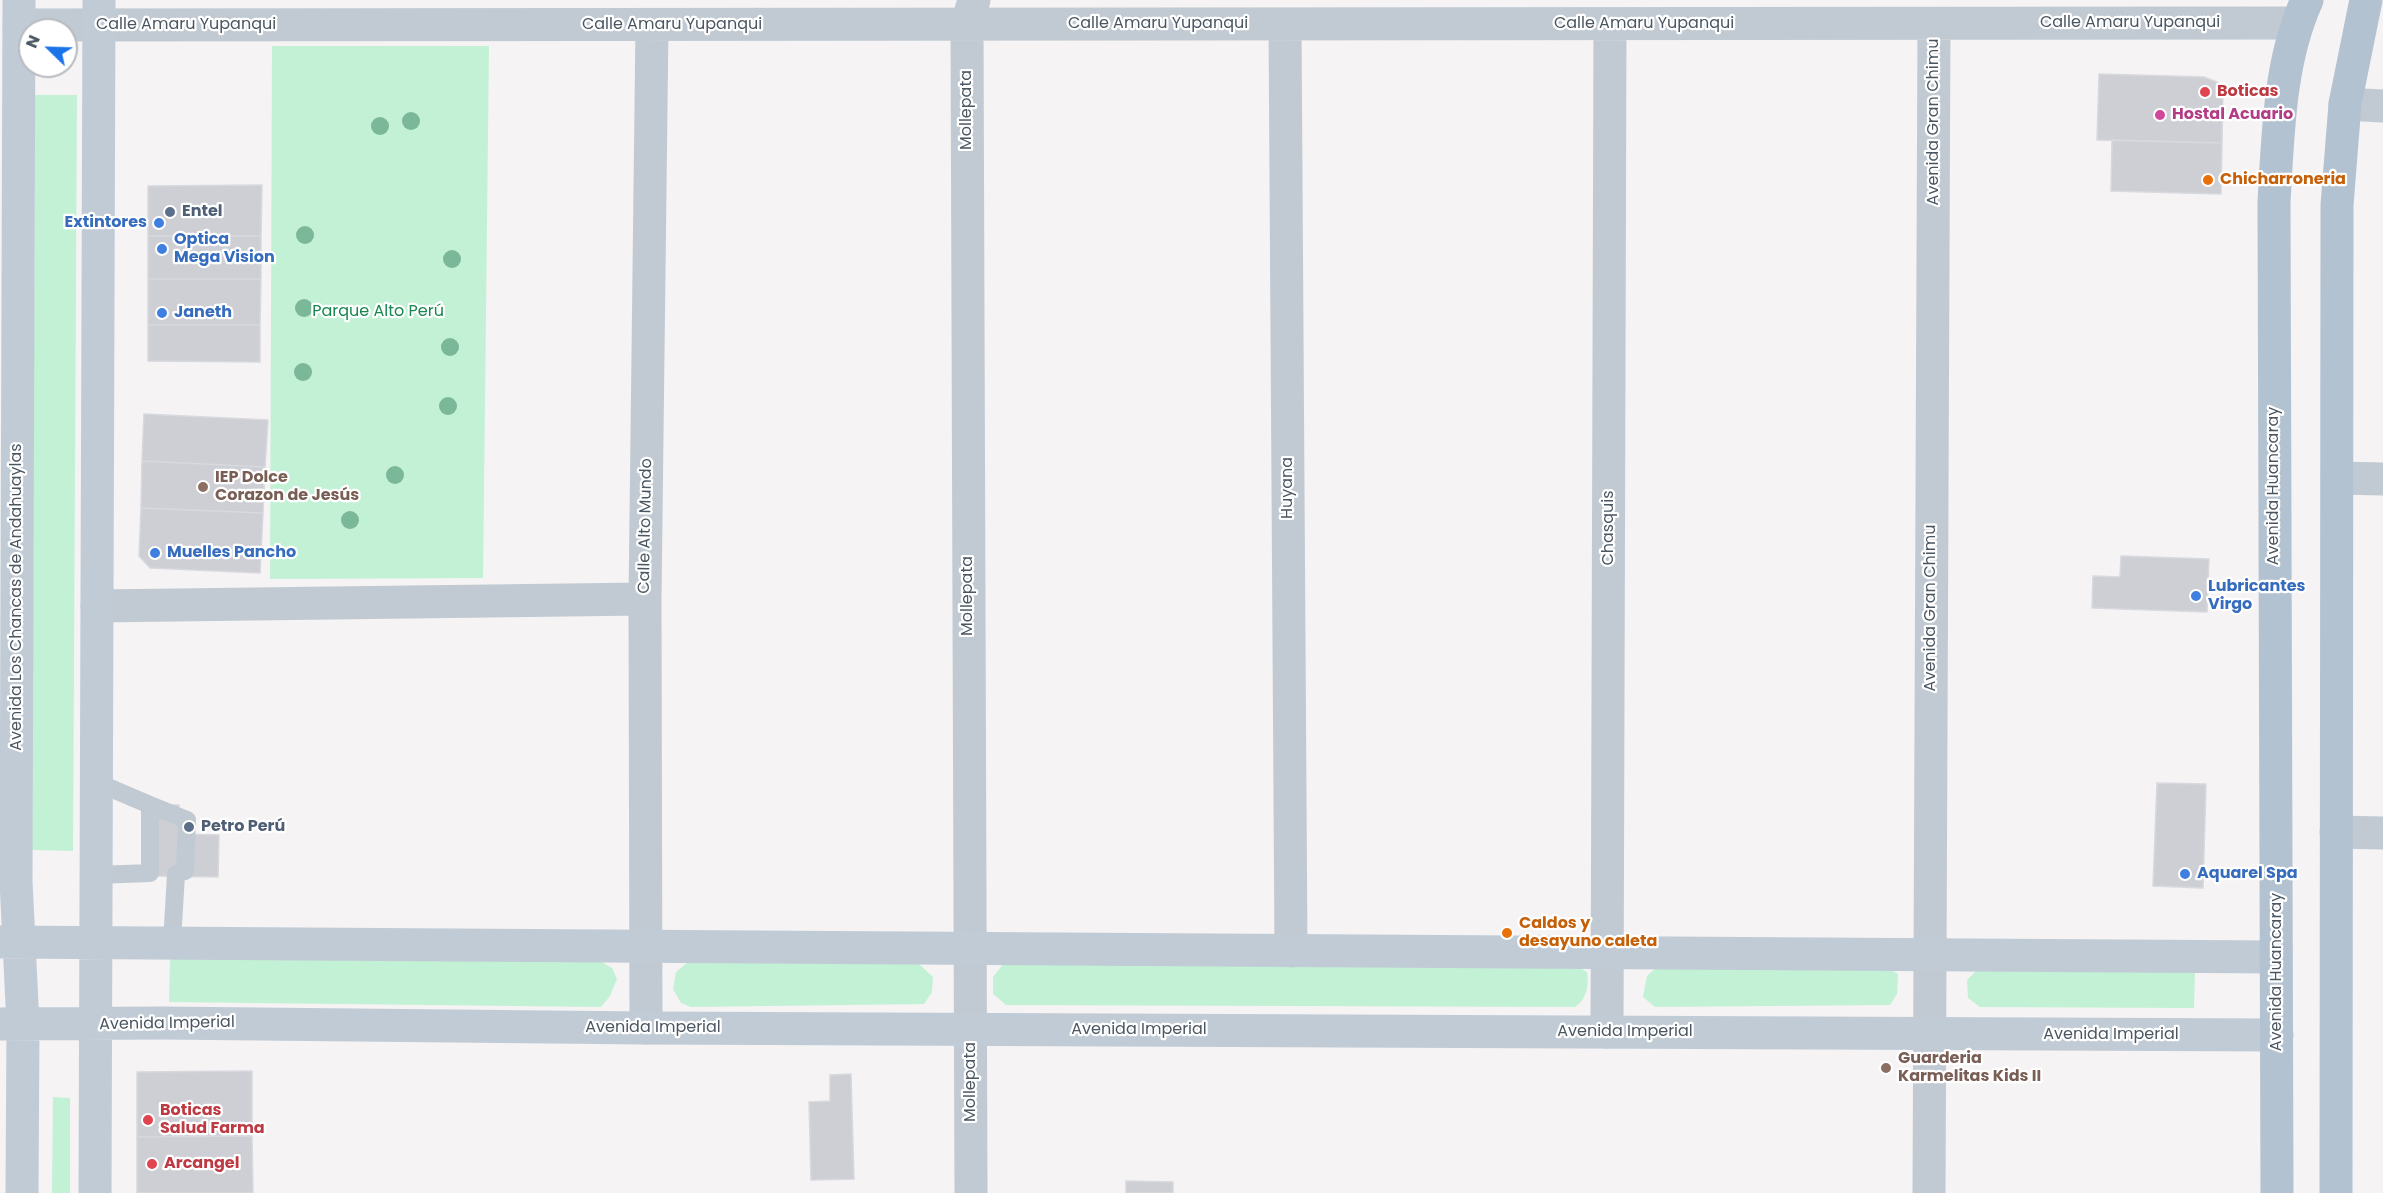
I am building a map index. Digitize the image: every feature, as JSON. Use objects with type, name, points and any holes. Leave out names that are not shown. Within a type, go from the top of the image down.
[{"type":"main road","points":[[2336,1193],[2337,205],[2345,104],[2366,0]]},
{"type":"main road","name":"Avenida Huancaray","points":[[2277,1193],[2274,202],[2280,108],[2302,11]]},
{"type":"street","name":"Calle Amaru Yupanqui","points":[[19,13],[424,13],[652,25],[971,12],[1285,24],[1934,24],[2302,11]]},
{"type":"street","name":"Mollepata","points":[[971,12],[969,949],[971,1193]]},
{"type":"street","name":"Avenida Los Chancas de Andahuaylas","points":[[19,13],[9,110],[16,833],[9,943],[11,1025],[22,1193]]},
{"type":"street","points":[[94,1193],[99,13]]},
{"type":"street","name":"Huyana","points":[[1285,24],[1291,951]]},
{"type":"street","name":"Chasquis","points":[[1607,1032],[1611,24]]},
{"type":"street","name":"Avenida Gran Chimu","points":[[1929,1193],[1934,24]]},
{"type":"street","name":"Calle Alto Mundo","points":[[646,1028],[645,599],[652,25]]},
{"type":"street","points":[[2345,104],[2383,106]]},
{"type":"street","points":[[2337,478],[2383,479]]},
{"type":"street","points":[[97,606],[645,599]]},
{"type":"street","points":[[2336,832],[2383,834]]},
{"type":"street","points":[[9,943],[2276,957]]},
{"type":"street","name":"Avenida Imperial","points":[[11,1025],[162,1023],[646,1028],[2277,1035]]},
{"type":"lane","points":[[96,782],[187,820],[185,871],[176,874],[96,874]]},
{"type":"lane","points":[[150,805],[150,873]]},
{"type":"lane","points":[[172,943],[176,874]]},
{"type":"green space","name":"Parque Alto Perú","points":[[272,46],[489,46],[483,578],[270,579]]},
{"type":"green space","points":[[35,95],[77,95],[73,851],[32,850]]},
{"type":"green space","points":[[170,959],[600,961],[612,968],[617,979],[610,996],[601,1007],[169,1002]]},
{"type":"green space","points":[[688,962],[918,963],[933,977],[932,992],[924,1004],[691,1007],[681,1003],[673,989],[676,972]]},
{"type":"green space","points":[[1004,963],[1575,965],[1587,972],[1588,982],[1585,996],[1575,1007],[1006,1005],[993,994],[993,977]]},
{"type":"green space","points":[[1660,964],[1888,968],[1898,974],[1897,994],[1890,1005],[1655,1007],[1643,997],[1647,976]]},
{"type":"green space","points":[[1982,965],[2195,969],[2194,1008],[1980,1007],[1968,998],[1967,980]]},
{"type":"green space","points":[[53,1097],[70,1098],[70,1193],[52,1193]]},
{"type":"building","name":"Hostal Acuario","points":[[2099,74],[2204,77],[2217,82],[2223,90],[2222,143],[2097,140]]},
{"type":"building","points":[[2112,140],[2222,143],[2221,194],[2111,191]]},
{"type":"building","points":[[262,185],[261,236],[148,236],[148,186]]},
{"type":"building","points":[[148,236],[261,236],[261,279],[148,279]]},
{"type":"building","points":[[148,279],[261,279],[260,325],[148,325]]},
{"type":"building","points":[[148,325],[260,325],[260,362],[148,361]]},
{"type":"building","points":[[144,414],[268,420],[265,467],[142,461]]},
{"type":"building","name":"IEP Dolce Corazon de Jesús","points":[[142,461],[265,467],[263,513],[141,508]]},
{"type":"building","points":[[141,508],[263,513],[260,573],[150,568],[139,556]]},
{"type":"building","points":[[2121,556],[2209,559],[2207,612],[2092,608],[2093,576],[2120,577]]},
{"type":"building","points":[[2157,783],[2206,784],[2203,888],[2153,886]]},
{"type":"building","points":[[158,805],[179,805],[178,834],[219,835],[218,877],[156,876]]},
{"type":"building","points":[[252,1071],[252,1136],[137,1137],[137,1072]]},
{"type":"building","points":[[851,1074],[854,1179],[811,1180],[809,1102],[830,1101],[830,1075]]},
{"type":"building","points":[[252,1136],[253,1193],[137,1193],[137,1137]]},
{"type":"building","points":[[1126,1181],[1173,1182],[1173,1193],[1126,1193]]},
{"type":"place","name":"Boticas","points":[[2205,92]]},
{"type":"place","name":"Hostal Acuario","points":[[2160,115]]},
{"type":"place","name":"Chicharroneria","points":[[2208,180]]},
{"type":"place","name":"Entel","points":[[170,212]]},
{"type":"place","name":"Extintores","points":[[159,223]]},
{"type":"place","name":"Optica Mega Vision","points":[[162,249]]},
{"type":"place","name":"Janeth","points":[[162,313]]},
{"type":"place","name":"IEP Dolce Corazon de Jesús","points":[[203,487]]},
{"type":"place","name":"Muelles Pancho","points":[[155,553]]},
{"type":"place","name":"Lubricantes Virgo","points":[[2196,596]]},
{"type":"place","name":"Petro Perú","points":[[189,827]]},
{"type":"place","name":"Aquarel Spa","points":[[2185,874]]},
{"type":"place","name":"Caldos y desayuno caleta","points":[[1507,933]]},
{"type":"place","name":"Guarderia Karmelitas Kids II","points":[[1886,1068]]},
{"type":"place","name":"Boticas Salud Farma","points":[[148,1120]]},
{"type":"place","name":"Arcangel","points":[[152,1164]]}]
